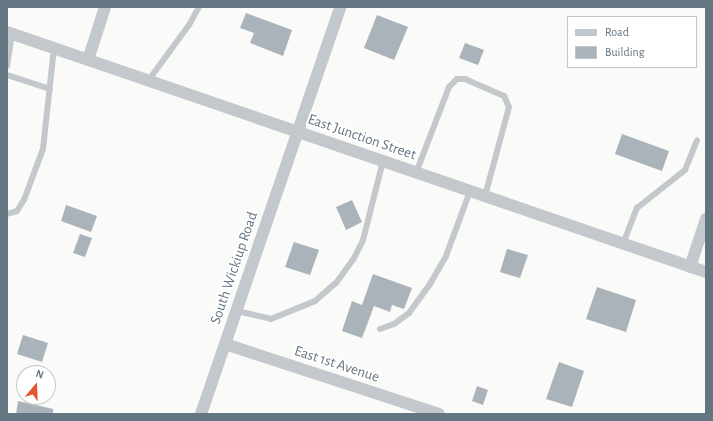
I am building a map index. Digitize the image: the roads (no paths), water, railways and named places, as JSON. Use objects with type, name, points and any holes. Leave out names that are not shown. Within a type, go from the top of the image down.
[{"type":"street","points":[[88,60],[105,7]]},
{"type":"street","name":"South Wickiup Road","points":[[201,414],[340,7]]},
{"type":"street","name":"East Junction Street","points":[[10,33],[706,272]]},
{"type":"street","points":[[690,267],[706,219]]},
{"type":"street","name":"East 1st Avenue","points":[[225,344],[439,414]]},
{"type":"lane","points":[[148,81],[189,25],[199,7]]},
{"type":"lane","points":[[7,66],[10,33]]},
{"type":"lane","points":[[7,214],[17,211],[24,200],[43,149],[54,48]]},
{"type":"lane","points":[[7,75],[50,89]]},
{"type":"lane","points":[[416,173],[449,87],[457,79],[465,79],[504,96],[509,107],[485,196]]},
{"type":"lane","points":[[623,244],[637,208],[685,170],[697,140]]},
{"type":"lane","points":[[237,311],[271,319],[315,301],[336,283],[352,260],[363,240],[382,161]]},
{"type":"lane","points":[[380,329],[394,324],[409,313],[430,284],[449,249],[470,191]]}]
